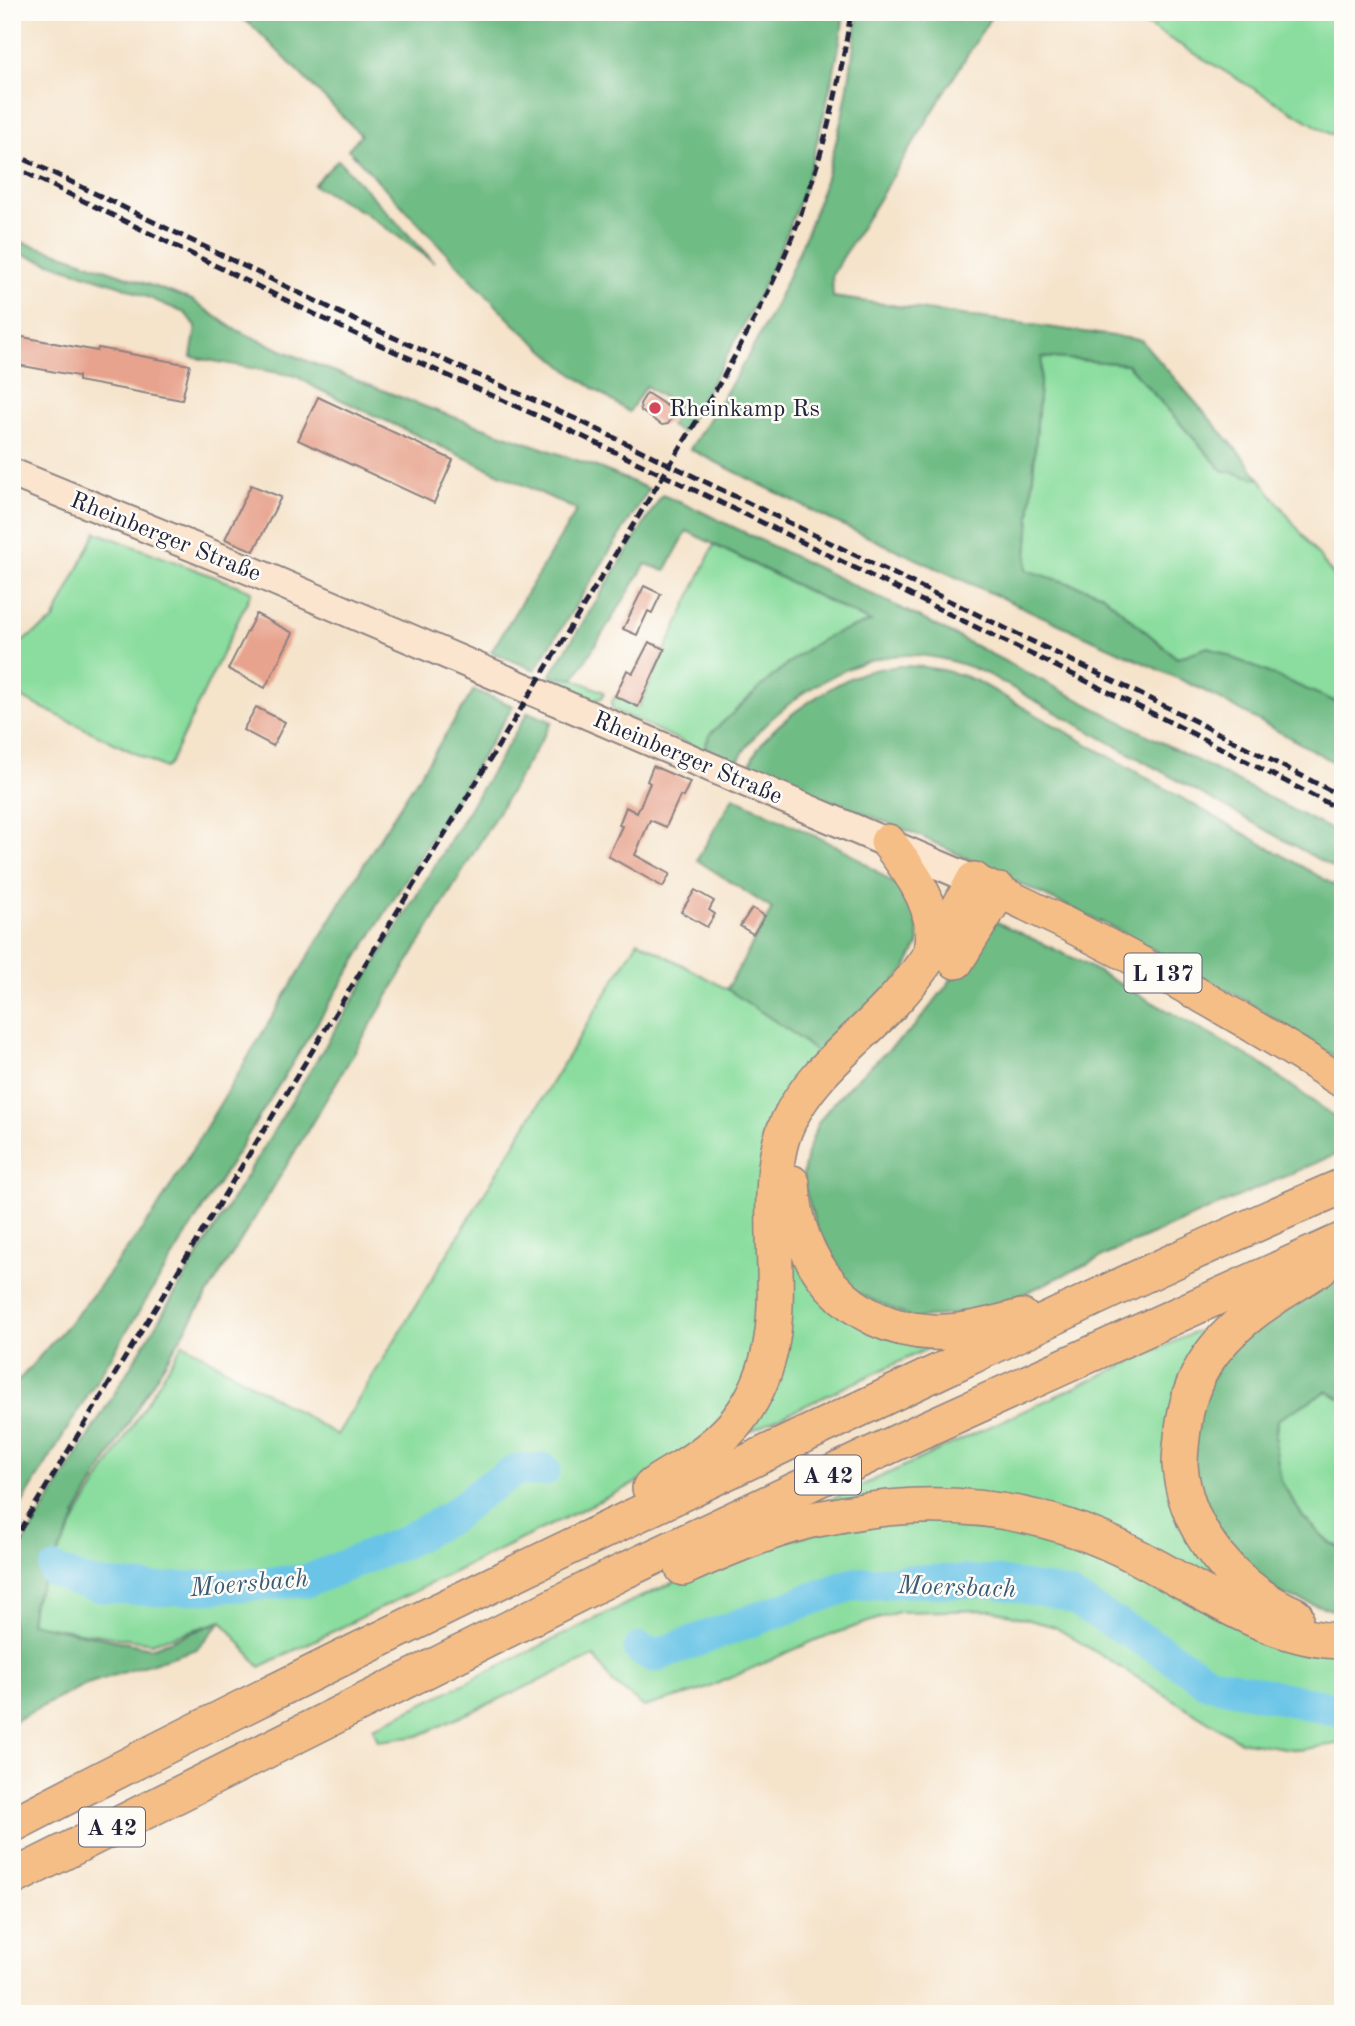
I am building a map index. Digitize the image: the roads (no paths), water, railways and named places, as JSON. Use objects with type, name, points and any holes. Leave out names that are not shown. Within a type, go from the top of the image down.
[{"type":"highway","points":[[888,842],[919,888],[929,912],[933,932],[931,955]]},
{"type":"highway","points":[[593,1535],[655,1483],[717,1442],[736,1422],[752,1399],[762,1379],[773,1341],[776,1313],[774,1177],[787,1124],[801,1098],[820,1075],[891,1004],[987,886]]},
{"type":"highway","points":[[987,886],[951,968],[926,1002],[834,1086],[815,1110],[796,1154],[792,1181],[793,1205],[800,1232],[821,1274],[835,1292],[879,1321],[903,1329],[949,1332],[1077,1306]]},
{"type":"highway","name":"A 42","points":[[12,1825],[208,1724],[593,1535],[1077,1306],[1343,1186]]},
{"type":"highway","name":"A 42","points":[[12,1878],[547,1609],[919,1432],[1343,1240]]},
{"type":"highway","points":[[1343,1253],[1236,1325],[1214,1350],[1199,1373],[1187,1405],[1181,1465],[1186,1494],[1198,1526],[1211,1549],[1235,1577],[1266,1600],[1293,1614],[1325,1622],[1343,1623]]},
{"type":"highway","points":[[547,1609],[628,1593],[749,1541],[808,1521],[904,1506],[956,1506],[1000,1510],[1067,1526],[1138,1557],[1258,1620],[1303,1636],[1343,1641]]},
{"type":"main road","name":"Rheinberger Straße","points":[[12,473],[263,576],[987,886],[1170,977],[1272,1036],[1343,1082]]},
{"type":"waterway","name":"Moersbach","points":[[55,1571],[101,1586],[154,1590],[307,1581],[404,1542],[451,1517],[484,1490],[517,1470],[544,1470]]},
{"type":"waterway","name":"Moersbach","points":[[640,1649],[654,1656],[853,1584],[910,1581],[996,1582],[1067,1595],[1167,1654],[1208,1682],[1343,1711]]},
{"type":"railway","points":[[12,1543],[724,376],[770,288],[802,211],[823,146],[839,80],[851,12]]},
{"type":"railway","points":[[12,153],[359,322],[576,419],[1181,714],[1343,797]]},
{"type":"railway","points":[[12,166],[349,331],[569,430],[755,519],[1176,725],[1343,811]]},
{"type":"place","name":"Rheinkamp Rs","points":[[655,408]]}]
